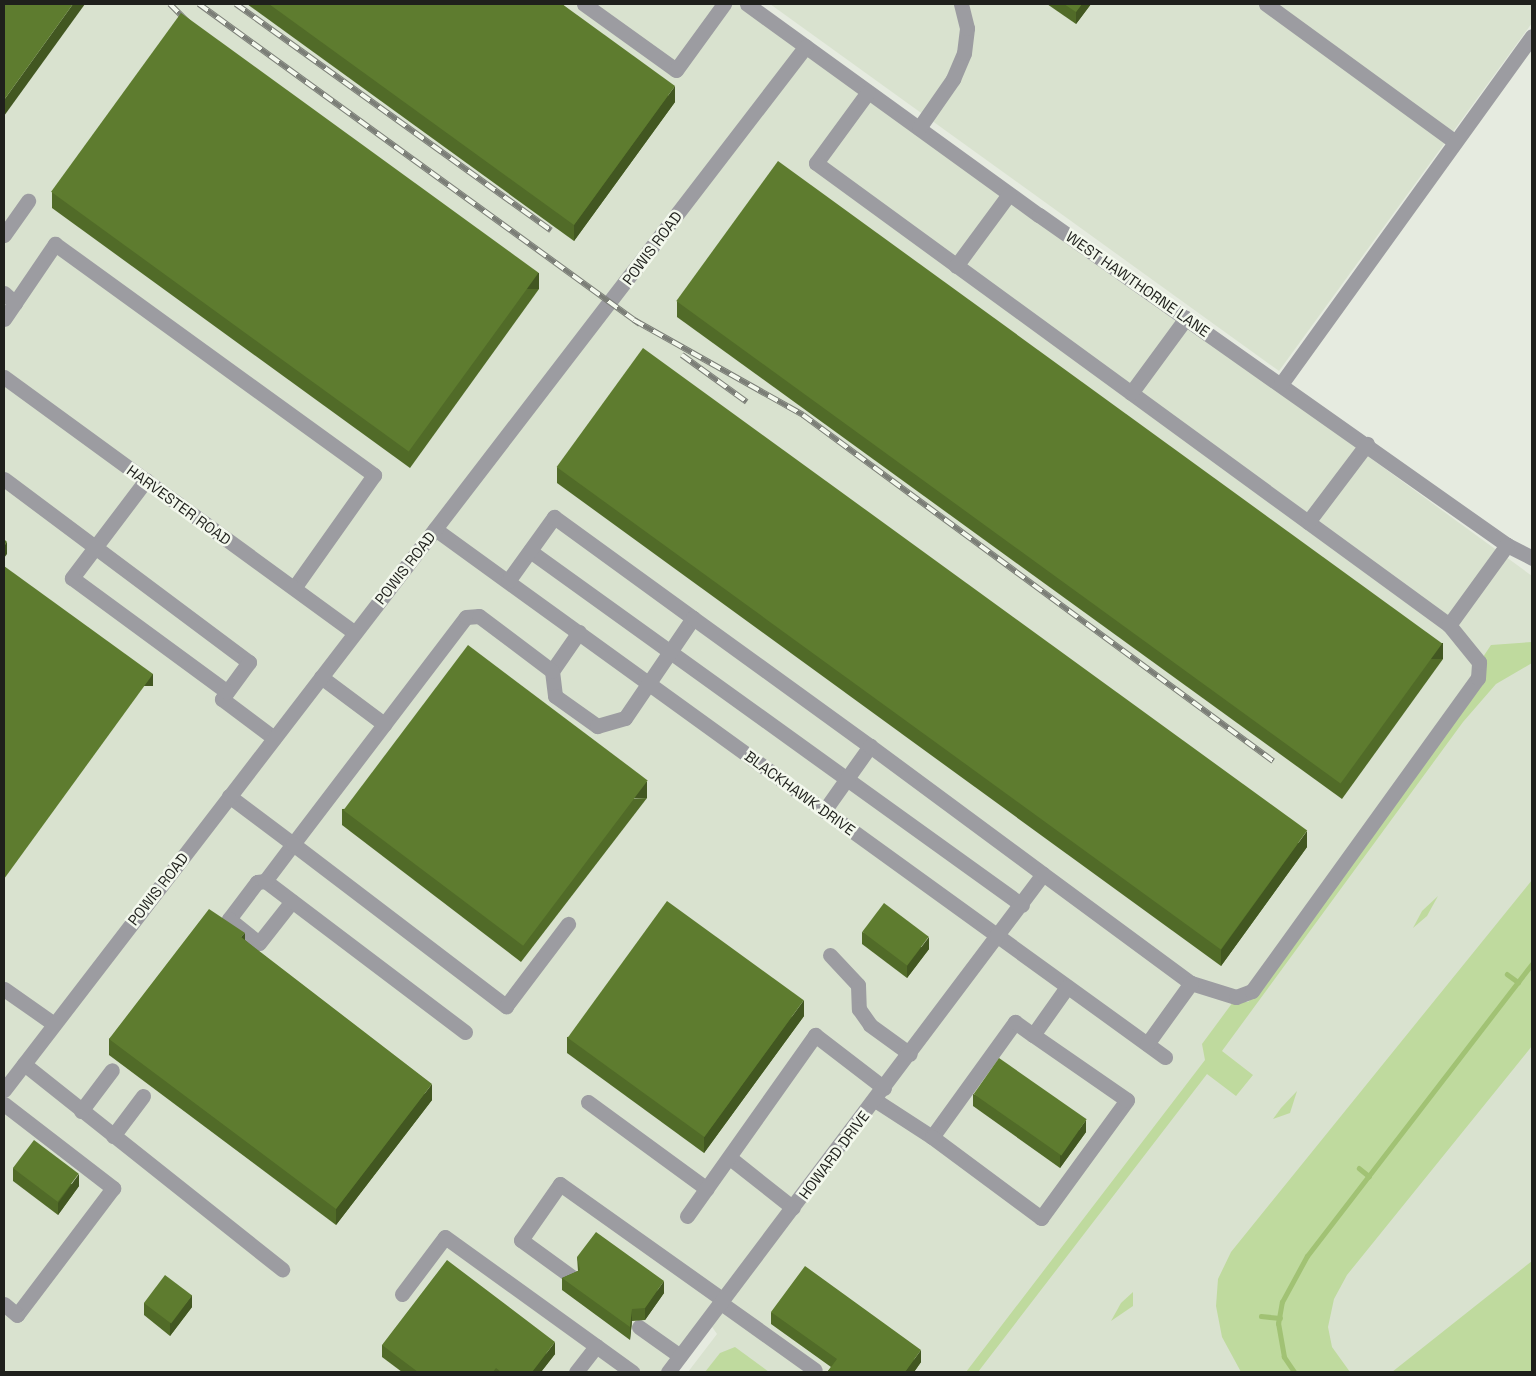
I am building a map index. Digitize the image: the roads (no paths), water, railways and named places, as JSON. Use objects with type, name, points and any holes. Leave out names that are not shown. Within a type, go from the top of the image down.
[{"type":"street","points":[[584,4],[676,70],[724,4]]},
{"type":"street","name":"WEST HAWTHORNE LANE","points":[[747,4],[1009,194],[1367,444],[1507,545],[1532,558]]},
{"type":"street","points":[[919,128],[953,79],[964,53],[967,28],[961,4]]},
{"type":"street","points":[[1266,4],[1455,142]]},
{"type":"street","points":[[1281,384],[1532,36]]},
{"type":"street","name":"POWIS ROAD","points":[[4,1090],[806,46]]},
{"type":"street","points":[[508,581],[554,517],[1191,982],[1245,997],[1264,975],[1478,678],[1479,662],[1449,626],[816,163],[868,92]]},
{"type":"street","points":[[956,266],[1009,194]]},
{"type":"street","points":[[4,235],[28,201]]},
{"type":"street","points":[[4,319],[9,298],[55,244],[374,475],[294,588]]},
{"type":"street","points":[[1131,393],[1186,318]]},
{"type":"street","name":"HARVESTER ROAD","points":[[4,377],[355,633]]},
{"type":"street","points":[[1308,522],[1367,444]]},
{"type":"street","points":[[4,479],[93,549],[249,662],[222,699],[274,738]]},
{"type":"street","points":[[146,480],[72,578],[227,692]]},
{"type":"street","name":"BLACKHAWK DRIVE","points":[[435,528],[1165,1058]]},
{"type":"street","points":[[1449,626],[1507,545]]},
{"type":"street","points":[[530,550],[848,777],[1022,905]]},
{"type":"street","points":[[292,901],[259,943],[229,919],[257,882],[265,880],[462,622],[472,615],[552,670]]},
{"type":"street","points":[[579,632],[552,670],[555,696],[597,726],[625,718],[693,618]]},
{"type":"street","points":[[320,677],[384,724]]},
{"type":"street","points":[[824,811],[870,746]]},
{"type":"street","points":[[229,796],[506,1006],[568,924]]},
{"type":"street","name":"HOWARD DRIVE","points":[[668,1372],[999,938],[1044,874]]},
{"type":"street","points":[[265,880],[464,1032]]},
{"type":"street","points":[[830,955],[858,985],[859,1009],[870,1025],[910,1054]]},
{"type":"street","points":[[1147,1044],[1191,982]]},
{"type":"street","points":[[1033,1035],[1067,987]]},
{"type":"street","points":[[4,989],[54,1024]]},
{"type":"street","points":[[687,1216],[730,1158],[815,1035],[880,1094],[932,1137],[1042,1218],[1127,1100],[1015,1022],[932,1137]]},
{"type":"street","points":[[24,1064],[282,1269]]},
{"type":"street","points":[[81,1111],[112,1070]]},
{"type":"street","points":[[113,1136],[143,1096]]},
{"type":"street","points":[[588,1102],[707,1189]]},
{"type":"street","points":[[4,1104],[113,1188],[17,1315],[4,1304]]},
{"type":"street","points":[[730,1158],[793,1208]]},
{"type":"street","points":[[572,1277],[521,1240],[560,1184],[815,1370]]},
{"type":"street","points":[[402,1294],[445,1236],[632,1372]]},
{"type":"street","points":[[639,1327],[680,1356]]},
{"type":"street","points":[[576,1372],[596,1346]]},
{"type":"waterway","points":[[1294,1372],[1284,1357],[1278,1324],[1282,1302],[1307,1256],[1532,964]]},
{"type":"waterway","points":[[1507,974],[1518,982]]},
{"type":"waterway","points":[[1359,1168],[1369,1176]]},
{"type":"waterway","points":[[1261,1316],[1280,1318]]},
{"type":"railway","points":[[170,4],[189,23]]},
{"type":"railway","points":[[199,4],[640,324]]},
{"type":"railway","points":[[236,4],[551,230]]},
{"type":"railway","points":[[634,320],[803,415],[1273,761]]},
{"type":"railway","points":[[682,355],[747,402]]}]
